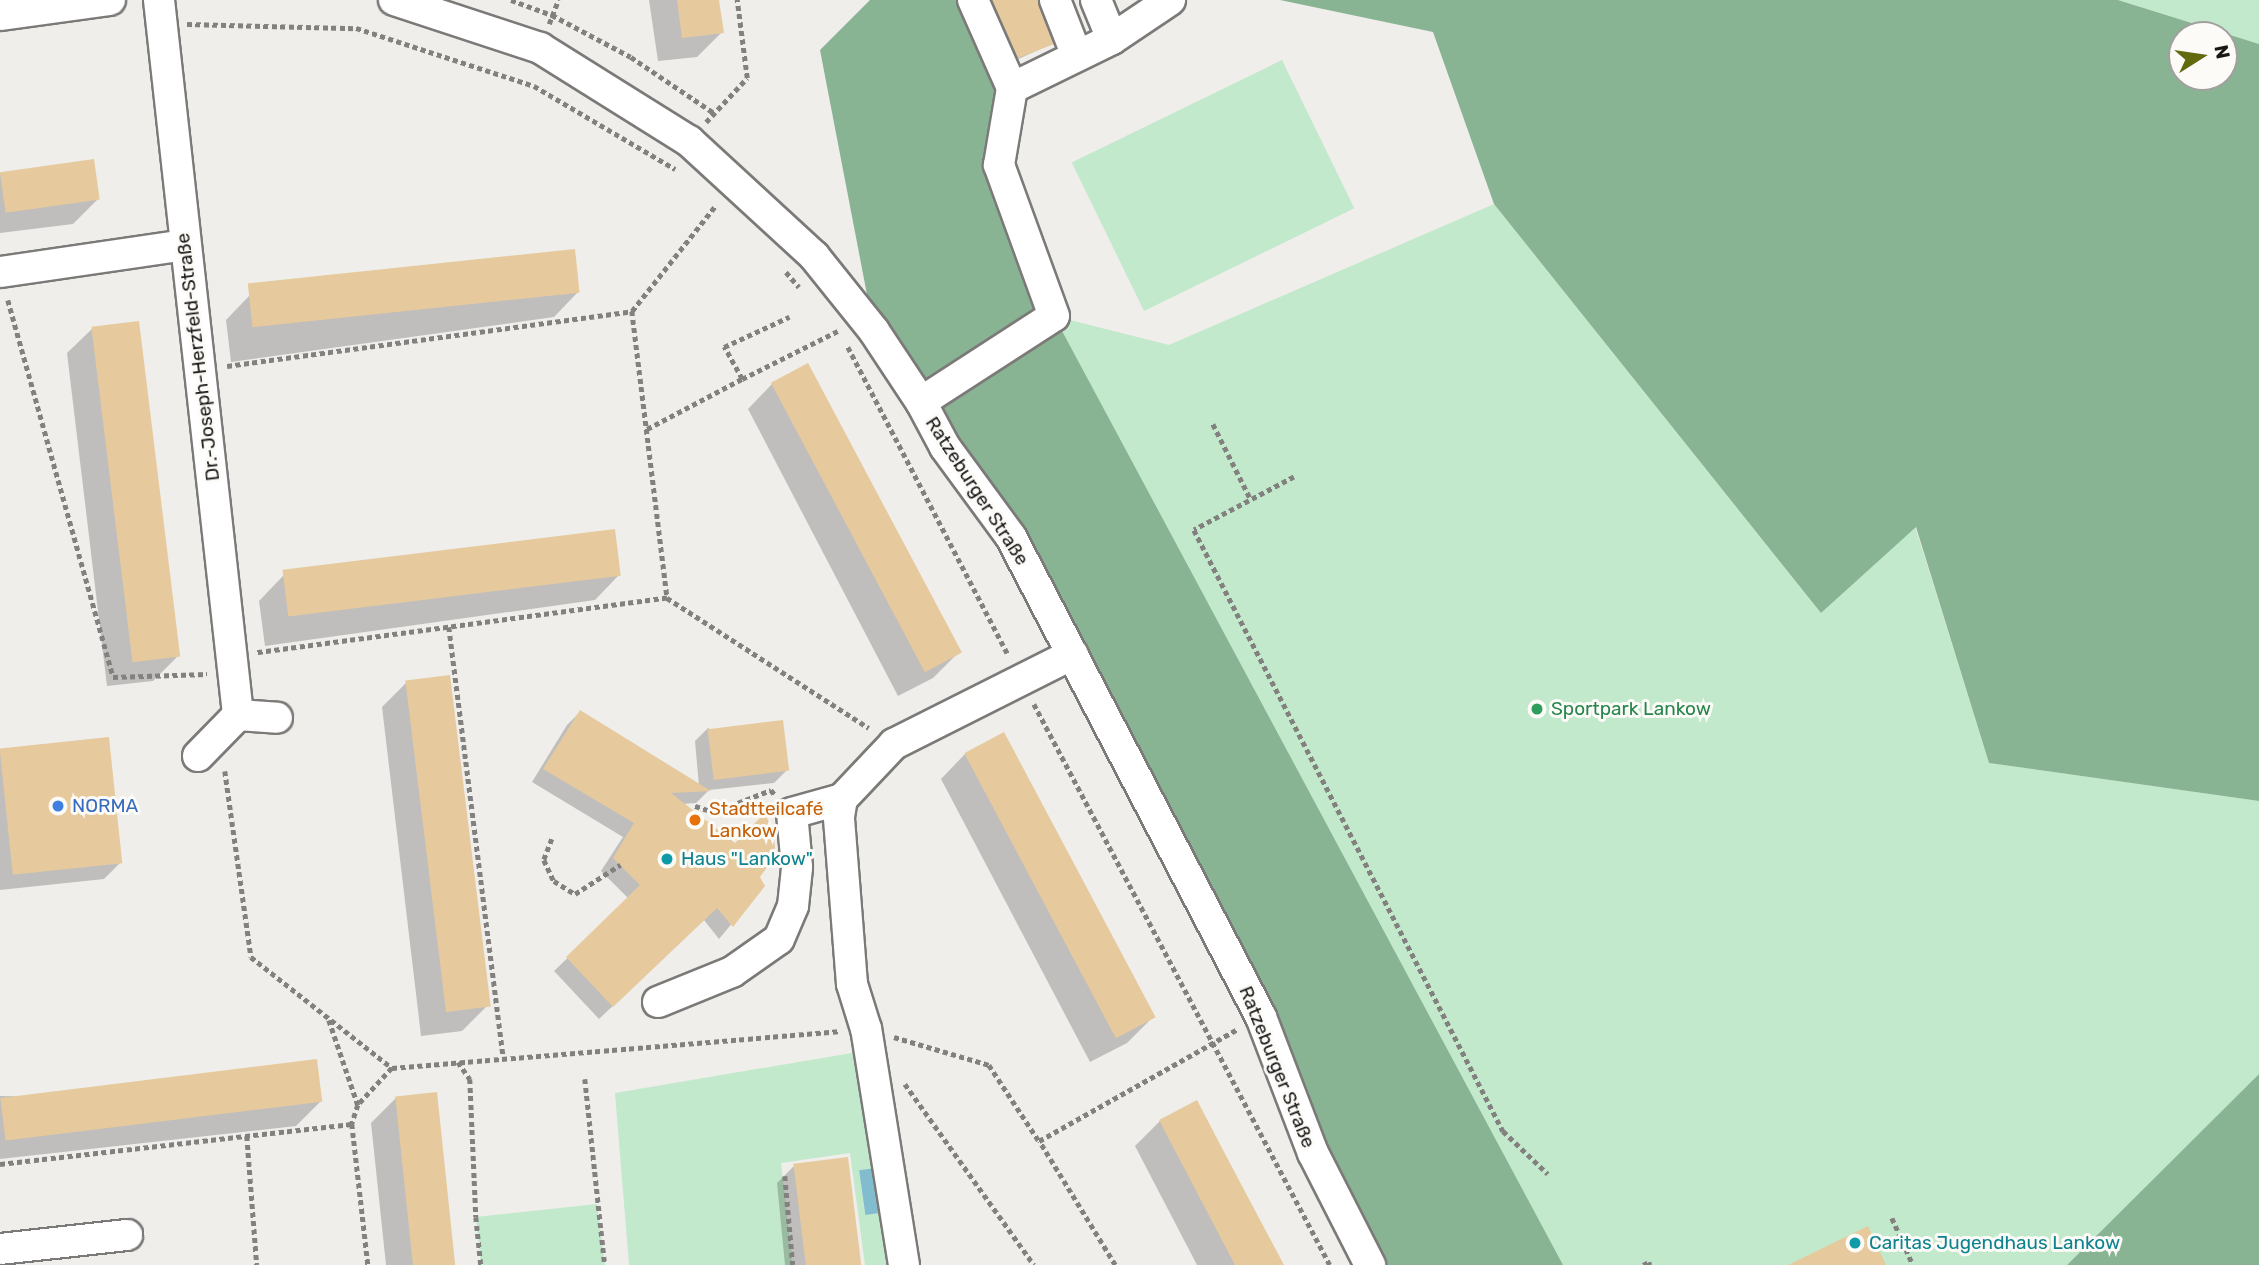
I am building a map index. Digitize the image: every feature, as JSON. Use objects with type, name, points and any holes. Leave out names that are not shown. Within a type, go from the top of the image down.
[{"type":"street","points":[[0,15],[110,0]]},
{"type":"street","name":"Ratzeburger Straße","points":[[394,0],[540,48],[689,141],[814,256],[874,331],[921,402],[945,447],[1012,537],[1261,1017],[1313,1153],[1370,1265]]},
{"type":"street","points":[[921,402],[1054,316],[999,165],[1012,88],[973,0]]},
{"type":"street","points":[[1055,0],[1077,56]]},
{"type":"street","points":[[1096,0],[1112,39]]},
{"type":"street","points":[[1012,88],[1112,39],[1170,0]]},
{"type":"street","name":"Dr.-Joseph-Herzfeld-Straße","points":[[160,14],[233,664],[228,723]]},
{"type":"street","points":[[0,272],[185,245]]},
{"type":"street","points":[[658,1002],[732,972],[779,939],[793,906],[795,893],[797,867],[792,813],[842,799],[894,744],[1073,654]]},
{"type":"street","points":[[198,756],[228,723],[276,718]]},
{"type":"street","points":[[842,799],[839,817],[852,984],[866,1029],[904,1265]]},
{"type":"street","points":[[0,1249],[127,1235]]},
{"type":"path","points":[[511,0],[552,15],[631,57],[714,113]]},
{"type":"path","points":[[689,141],[747,78],[737,0]]},
{"type":"path","points":[[160,14],[192,24],[356,28],[534,86],[680,172]]},
{"type":"path","points":[[200,369],[632,312],[720,200],[738,184]]},
{"type":"path","points":[[784,270],[802,290]]},
{"type":"path","points":[[0,272],[113,677],[233,664],[449,627],[667,598],[894,744]]},
{"type":"path","points":[[632,312],[667,598]]},
{"type":"path","points":[[743,379],[724,347],[789,317]]},
{"type":"path","points":[[829,321],[839,331],[1330,1265]]},
{"type":"path","points":[[648,429],[839,331]]},
{"type":"path","points":[[1213,424],[1251,500]]},
{"type":"path","points":[[1294,477],[1194,530],[1503,1131],[1548,1174]]},
{"type":"path","points":[[449,627],[503,1057]]},
{"type":"path","points":[[228,723],[251,957],[392,1068]]},
{"type":"path","points":[[695,806],[714,811],[771,790],[792,813]]},
{"type":"path","points":[[552,839],[544,860],[554,881],[575,894],[620,865]]},
{"type":"path","points":[[1039,1141],[1261,1017]]},
{"type":"path","points":[[329,1019],[358,1105]]},
{"type":"path","points":[[368,1265],[352,1124],[358,1105],[392,1068],[866,1029],[989,1065],[1115,1265]]},
{"type":"path","points":[[458,1062],[470,1079],[476,1217],[481,1265]]},
{"type":"path","points":[[898,1074],[1034,1265]]},
{"type":"path","points":[[585,1079],[605,1265]]},
{"type":"path","points":[[0,1164],[352,1124]]},
{"type":"path","points":[[247,1136],[257,1265]]},
{"type":"path","points":[[785,1176],[793,1265]]},
{"type":"path","points":[[1892,1218],[1913,1265]]},
{"type":"path","points":[[1643,1265],[1648,1262],[1650,1265]]},
{"type":"green space","points":[[870,0],[956,0],[1012,88],[999,165],[1054,316],[1563,1265],[1371,1265],[1073,654],[874,331],[820,50]]},
{"type":"green space","points":[[1280,0],[2118,0],[2185,21],[2168,21],[2168,91],[2238,91],[2238,37],[2259,44],[2259,801],[1989,763],[1916,527],[1821,613],[1494,204],[1433,32]]},
{"type":"green space","points":[[2118,0],[2259,0],[2259,44],[2238,37],[2238,21],[2185,21]]},
{"type":"green space","points":[[1282,60],[1354,208],[1144,311],[1072,163]]},
{"type":"green space","name":"Sportpark Lankow","points":[[1494,204],[1821,613],[1915,526],[1989,763],[2259,801],[2259,1074],[2067,1265],[1370,1265],[1054,316],[1169,345]]},
{"type":"green space","points":[[858,1052],[888,1265],[865,1265],[850,1153],[781,1163],[793,1265],[629,1265],[615,1093]]},
{"type":"green space","points":[[2259,1074],[2259,1265],[2067,1265]]},
{"type":"green space","points":[[597,1204],[605,1265],[481,1265],[476,1217]]},
{"type":"water","points":[[876,1168],[882,1213],[865,1215],[859,1170]]},
{"type":"building","points":[[677,0],[719,0],[724,33],[682,38]]},
{"type":"building","points":[[992,0],[1038,0],[1054,44],[1018,58]]},
{"type":"building","points":[[94,159],[100,200],[6,213],[0,172]]},
{"type":"building","points":[[575,249],[580,293],[252,327],[248,283]]},
{"type":"building","points":[[139,321],[180,656],[133,662],[91,327]]},
{"type":"building","points":[[808,363],[962,653],[925,672],[771,383]]},
{"type":"building","points":[[615,529],[621,576],[288,616],[282,570]]},
{"type":"building","points":[[450,675],[491,1007],[446,1012],[405,680]]},
{"type":"building","name":"Haus \"Lankow\"","points":[[580,710],[711,791],[671,793],[735,843],[765,813],[773,832],[775,847],[772,860],[760,877],[765,886],[733,927],[717,908],[613,1007],[566,957],[640,885],[613,858],[634,823],[543,769]]},
{"type":"building","points":[[783,720],[789,771],[714,780],[708,729]]},
{"type":"building","points":[[1004,732],[1156,1017],[1116,1038],[964,753]]},
{"type":"building","name":"NORMA","points":[[109,737],[122,863],[13,875],[0,748]]},
{"type":"building","points":[[317,1059],[322,1102],[6,1141],[0,1098]]},
{"type":"building","points":[[437,1092],[455,1265],[413,1265],[395,1096]]},
{"type":"building","points":[[1197,1100],[1284,1265],[1235,1265],[1159,1120]]},
{"type":"building","points":[[848,1157],[861,1265],[806,1265],[793,1164]]},
{"type":"building","name":"Caritas Jugendhaus Lankow","points":[[1868,1226],[1886,1265],[1788,1265]]},
{"type":"place","name":"Sportpark Lankow","points":[[1537,709]]},
{"type":"place","name":"NORMA","points":[[58,806]]},
{"type":"place","name":"Stadtteilcafé Lankow","points":[[695,820]]},
{"type":"place","name":"Haus \"Lankow\"","points":[[667,859]]},
{"type":"place","name":"Caritas Jugendhaus Lankow","points":[[1855,1243]]}]
